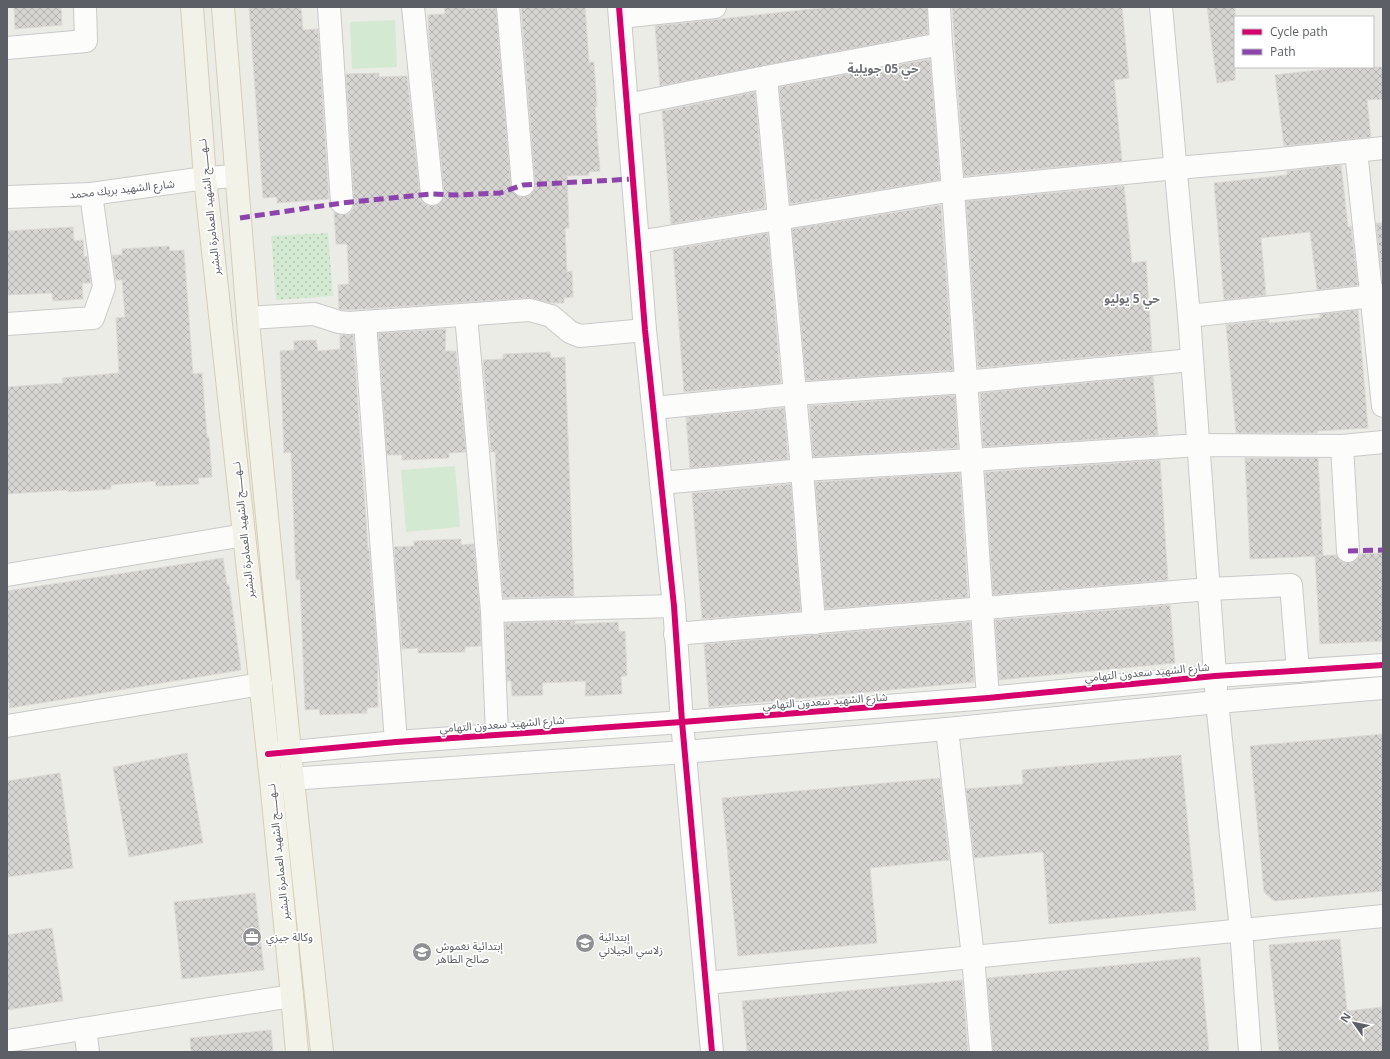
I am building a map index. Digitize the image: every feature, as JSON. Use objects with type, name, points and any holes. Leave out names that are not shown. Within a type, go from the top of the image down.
[{"type":"main road","name":"نــهـــــج الشهيد العمامرة البشير","points":[[192,7],[205,178],[261,684],[297,1052]]},
{"type":"main road","name":"نــهـــــج الشهيد العمامرة البشير","points":[[223,7],[248,318],[290,752],[322,1052]]},
{"type":"street","points":[[7,48],[86,41],[85,7]]},
{"type":"street","points":[[329,7],[342,203]]},
{"type":"street","points":[[413,7],[432,194]]},
{"type":"street","points":[[508,7],[523,185]]},
{"type":"street","points":[[712,1052],[682,722],[674,606],[645,330],[620,12],[715,7]]},
{"type":"street","points":[[939,7],[988,698]]},
{"type":"street","points":[[1161,7],[1189,316],[1217,702],[1241,930],[1250,1052]]},
{"type":"street","points":[[627,105],[941,44]]},
{"type":"street","points":[[766,77],[802,470],[814,623]]},
{"type":"street","points":[[638,242],[953,190],[1383,148]]},
{"type":"street","points":[[1356,151],[1377,296],[1383,406]]},
{"type":"street","name":"شارع الشهيد بريك محمد","points":[[7,197],[91,194],[205,178],[236,176]]},
{"type":"street","points":[[7,324],[93,318],[104,287],[91,194]]},
{"type":"street","points":[[1189,316],[1377,296]]},
{"type":"street","points":[[248,318],[314,314],[339,322],[365,322],[530,310],[551,316],[570,332],[580,336],[645,330]]},
{"type":"street","points":[[466,315],[492,611],[497,735]]},
{"type":"street","points":[[365,322],[396,742]]},
{"type":"street","points":[[654,408],[795,394],[965,382],[1192,360]]},
{"type":"street","points":[[661,483],[802,470],[1199,445],[1342,446],[1383,442]]},
{"type":"street","points":[[1342,446],[1348,551]]},
{"type":"street","points":[[7,575],[244,535]]},
{"type":"street","points":[[676,634],[1209,589],[1291,585],[1298,671]]},
{"type":"street","points":[[492,611],[674,606]]},
{"type":"street","name":"شارع الشهيد سعدون التهامي","points":[[268,754],[396,742],[682,722],[988,698],[1215,676],[1383,665]]},
{"type":"street","points":[[7,726],[261,684]]},
{"type":"street","points":[[271,781],[685,752],[948,729],[1217,702],[1383,688]]},
{"type":"street","points":[[948,729],[981,1052]]},
{"type":"street","points":[[706,982],[1383,916]]},
{"type":"street","points":[[7,1041],[292,996]]},
{"type":"street","points":[[85,1029],[88,1052]]},
{"type":"green space","points":[[395,20],[397,67],[352,69],[350,22]]},
{"type":"green space","points":[[328,233],[333,296],[276,300],[271,236]]},
{"type":"green space","points":[[455,466],[460,527],[406,532],[401,470]]},
{"type":"building","points":[[14,7],[61,7],[62,25],[15,29]]},
{"type":"building","points":[[249,7],[301,7],[303,30],[318,29],[329,199],[277,203],[277,197],[263,198]]},
{"type":"building","points":[[444,7],[465,7],[465,9],[496,8],[511,186],[513,192],[518,196],[524,197],[530,195],[534,190],[535,184],[521,7],[585,7],[589,62],[594,62],[597,107],[595,107],[600,171],[589,172],[589,175],[567,176],[569,228],[565,228],[567,272],[572,271],[573,297],[564,298],[564,303],[552,303],[529,298],[349,310],[339,309],[338,285],[349,284],[347,244],[336,244],[334,212],[342,215],[349,214],[353,209],[354,202],[346,74],[379,73],[379,77],[407,76],[420,196],[422,202],[427,205],[433,206],[439,204],[443,199],[444,193],[428,15],[445,14]]},
{"type":"building","points":[[830,7],[927,7],[928,34],[660,86],[655,26]]},
{"type":"building","points":[[952,7],[1122,7],[1129,78],[1114,80],[1122,161],[964,176]]},
{"type":"building","points":[[1207,7],[1235,7],[1235,80],[1217,83]]},
{"type":"building","points":[[930,59],[940,180],[790,204],[779,87]]},
{"type":"building","points":[[1383,67],[1383,99],[1367,100],[1371,137],[1284,146],[1275,75],[1334,68]]},
{"type":"building","points":[[755,92],[765,208],[671,224],[662,111]]},
{"type":"building","points":[[1341,165],[1348,227],[1351,226],[1358,285],[1317,290],[1310,232],[1261,238],[1266,295],[1224,300],[1214,183],[1287,175],[1287,171]]},
{"type":"building","points":[[1124,186],[1132,263],[1146,261],[1152,351],[978,368],[966,201]]},
{"type":"building","points":[[941,205],[953,370],[806,381],[792,229]]},
{"type":"building","points":[[1376,223],[1383,223],[1383,283]]},
{"type":"building","points":[[73,227],[74,241],[83,240],[84,257],[87,256],[91,283],[82,283],[83,299],[53,301],[52,293],[7,295],[7,231]]},
{"type":"building","points":[[768,233],[781,383],[684,392],[673,249]]},
{"type":"building","points":[[169,246],[170,251],[184,250],[193,374],[202,373],[212,477],[198,478],[199,484],[156,486],[155,481],[111,485],[111,489],[7,494],[7,387],[63,383],[62,378],[119,373],[116,318],[125,317],[122,280],[116,280],[112,255],[122,255],[122,249]]},
{"type":"building","points":[[1358,310],[1368,428],[1317,431],[1317,433],[1236,433],[1226,325],[1269,320],[1269,323],[1320,318],[1320,314]]},
{"type":"building","points":[[446,329],[445,351],[456,351],[466,452],[449,453],[449,458],[402,460],[402,455],[387,455],[378,333]]},
{"type":"building","points":[[340,335],[353,335],[368,548],[377,650],[378,707],[367,708],[367,713],[320,715],[319,709],[305,710],[300,579],[296,580],[291,452],[284,453],[280,351],[294,350],[294,341],[316,340],[318,351],[340,349]]},
{"type":"building","points":[[550,352],[551,358],[565,357],[574,596],[503,598],[495,452],[491,452],[483,360],[503,359],[503,354]]},
{"type":"building","points":[[1153,376],[1158,435],[983,447],[980,393]]},
{"type":"building","points":[[955,395],[958,448],[813,457],[809,406]]},
{"type":"building","points":[[784,408],[788,459],[690,468],[686,417]]},
{"type":"building","points":[[1245,458],[1318,458],[1323,556],[1250,559]]},
{"type":"building","points":[[1160,460],[1168,580],[993,595],[985,472]]},
{"type":"building","points":[[960,473],[968,597],[825,609],[815,482]]},
{"type":"building","points":[[791,484],[801,611],[702,619],[692,493]]},
{"type":"building","points":[[461,539],[461,545],[474,544],[480,612],[481,646],[465,647],[465,652],[418,653],[418,648],[402,649],[394,547],[414,546],[414,541]]},
{"type":"building","points":[[1383,553],[1383,641],[1320,644],[1315,556],[1337,555],[1342,562],[1349,563],[1355,561],[1360,554]]},
{"type":"building","points":[[223,558],[227,585],[229,585],[241,670],[10,708],[7,690],[7,591]]},
{"type":"building","points":[[1170,605],[1175,663],[999,680],[995,620]]},
{"type":"building","points":[[575,621],[575,624],[618,622],[619,632],[625,631],[627,676],[621,676],[622,694],[585,696],[586,681],[542,683],[543,695],[512,696],[511,681],[507,681],[505,623]]},
{"type":"building","points":[[970,622],[974,682],[709,707],[704,644]]},
{"type":"building","points":[[1383,734],[1383,891],[1274,901],[1264,892],[1250,746]]},
{"type":"building","points":[[187,753],[203,843],[129,857],[113,767]]},
{"type":"building","points":[[1181,755],[1196,910],[1049,924],[1043,852],[974,858],[966,789],[1023,784],[1022,770]]},
{"type":"building","points":[[60,773],[73,868],[7,877],[7,781]]},
{"type":"building","points":[[940,778],[949,860],[870,868],[877,943],[738,956],[722,798]]},
{"type":"building","points":[[255,893],[264,970],[182,979],[174,902]]},
{"type":"building","points":[[52,928],[63,1001],[7,1010],[7,935]]},
{"type":"building","points":[[1340,939],[1347,1011],[1383,1007],[1383,1052],[1279,1052],[1269,945]]},
{"type":"building","points":[[1200,957],[1209,1052],[993,1052],[987,978]]},
{"type":"building","points":[[962,980],[968,1052],[747,1052],[742,1001]]},
{"type":"building","points":[[271,1030],[273,1052],[191,1052],[190,1038]]},
{"type":"marked path","points":[[240,218],[342,203],[432,194],[457,195],[500,193],[523,185],[633,179]]},
{"type":"marked path","points":[[1348,551],[1383,550]]},
{"type":"cycle path","points":[[619,7],[645,330],[674,606],[682,722],[712,1052]]},
{"type":"cycle path","points":[[268,754],[396,742],[682,722],[988,698],[1215,676],[1383,665]]},
{"type":"place","name":"وكالة جيزي","points":[[252,937]]},
{"type":"place","name":"إبتدائية زلاسي الجيلاني","points":[[585,943]]},
{"type":"place","name":"إبتدائية نغموش صالح الطاهر","points":[[422,952]]},
{"type":"district","name":"حي 05 جويلية","points":[[883,69]]},
{"type":"district","name":"حي 5 يوليو","points":[[1132,299]]}]
